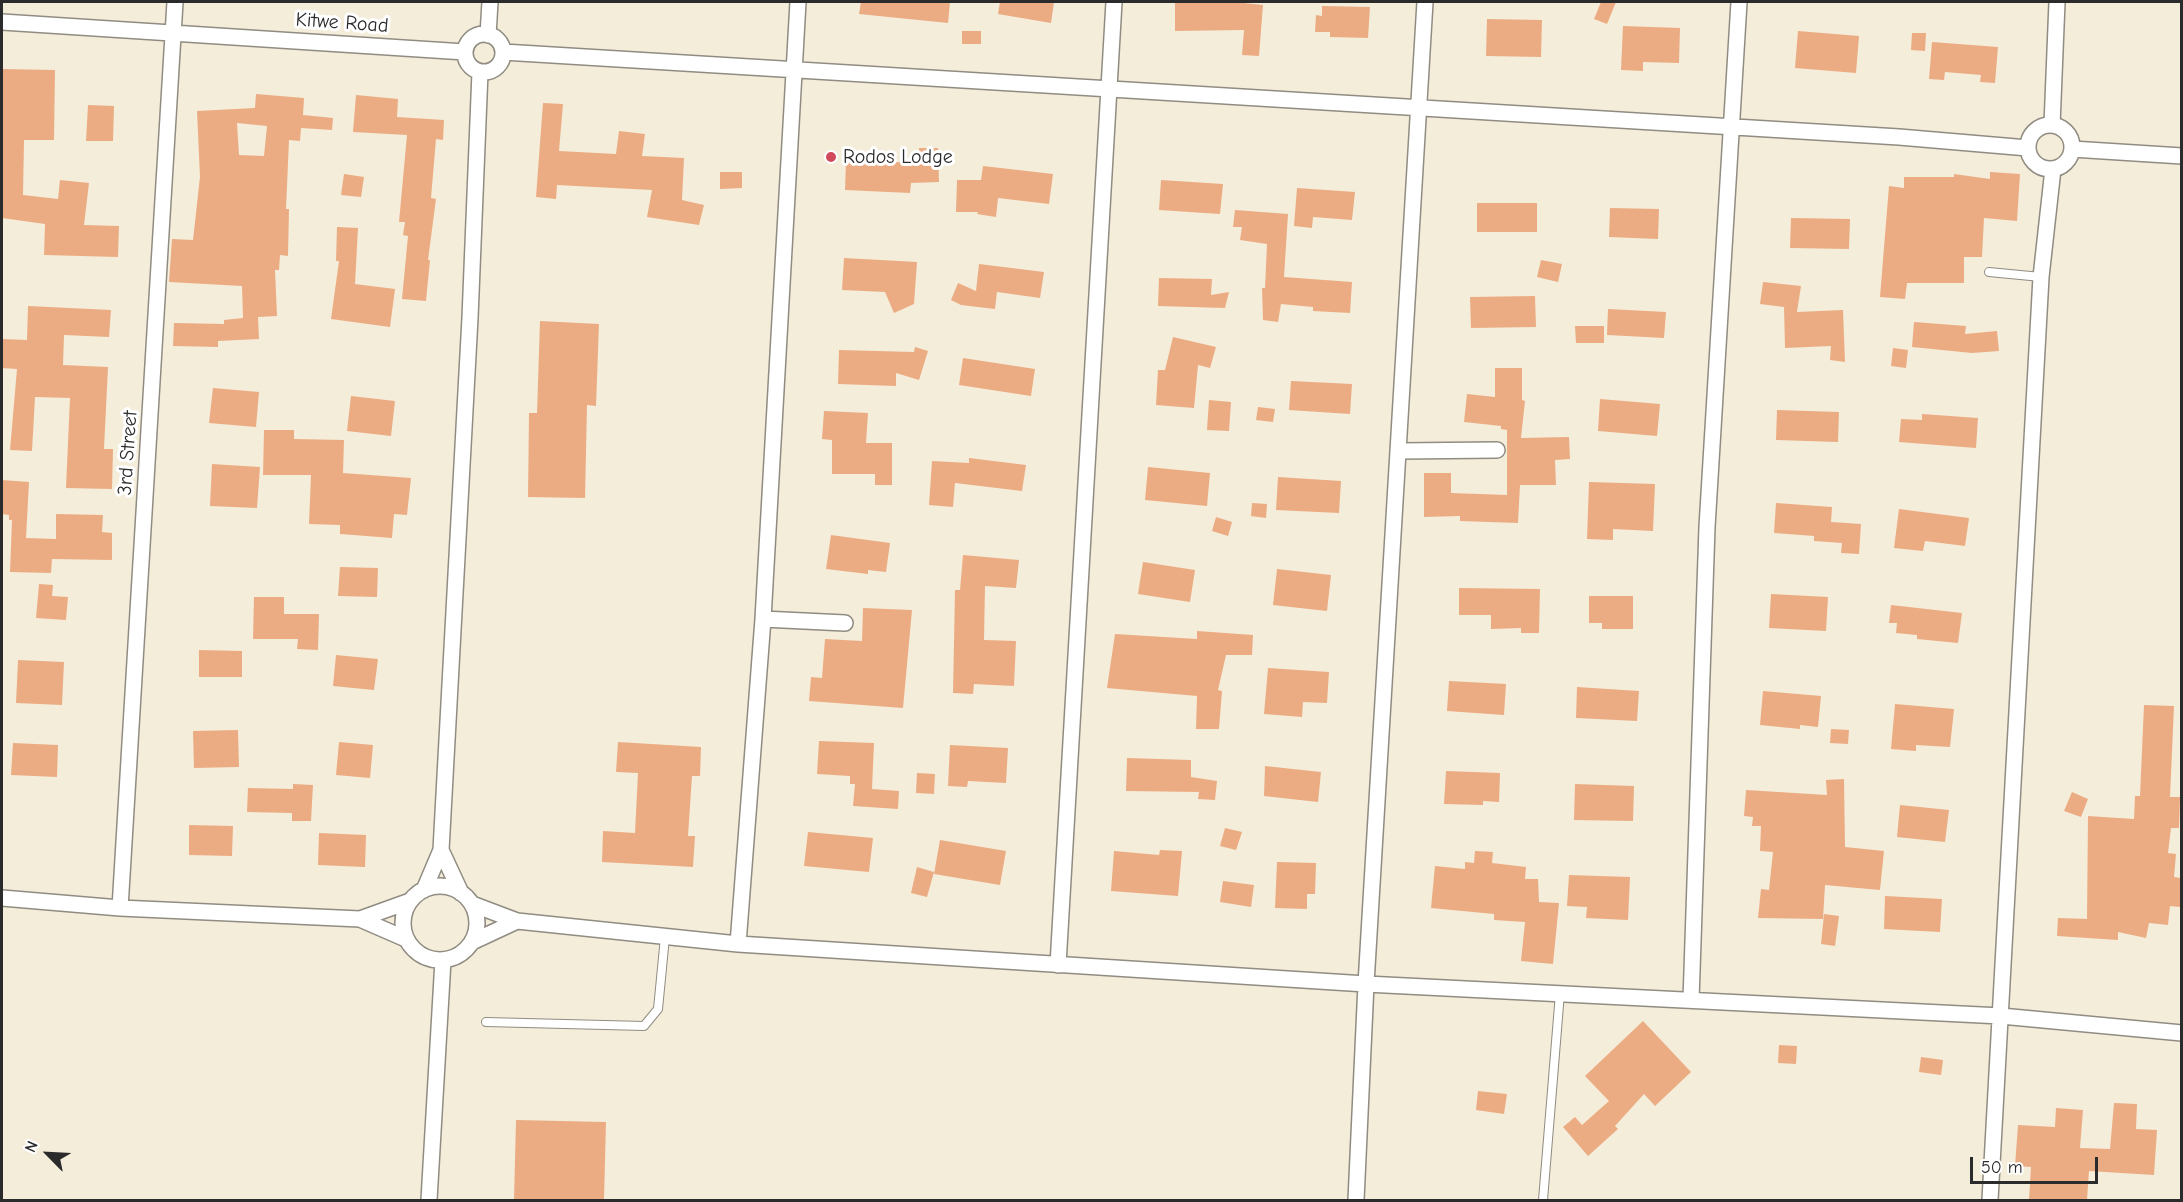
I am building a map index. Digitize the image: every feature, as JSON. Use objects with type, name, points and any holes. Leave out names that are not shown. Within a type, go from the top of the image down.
[{"type":"street","name":"3rd Street","points":[[120,908],[175,2]]},
{"type":"street","points":[[488,35],[490,2]]},
{"type":"street","points":[[738,944],[763,619],[798,2]]},
{"type":"street","points":[[1058,964],[1114,2]]},
{"type":"street","points":[[1356,1200],[1366,984],[1425,2]]},
{"type":"street","points":[[1691,1000],[1707,526],[1739,2]]},
{"type":"street","points":[[2052,125],[2057,2]]},
{"type":"street","name":"Kitwe Road","points":[[2,21],[465,52]]},
{"type":"street","points":[[488,35],[496,38],[503,52],[502,59],[494,70],[480,72],[468,65],[465,52],[476,36],[488,35]]},
{"type":"street","points":[[503,52],[1899,136],[2028,148]]},
{"type":"street","points":[[424,890],[441,850],[471,318],[480,72]]},
{"type":"street","points":[[2052,125],[2067,132],[2072,149],[2066,163],[2053,169],[2036,164],[2028,148],[2032,134],[2045,126],[2052,125]]},
{"type":"street","points":[[2072,149],[2181,156]]},
{"type":"street","points":[[1990,1200],[2041,278],[2053,169]]},
{"type":"street","points":[[1399,451],[1497,450]]},
{"type":"street","points":[[763,619],[845,623]]},
{"type":"street","points":[[441,850],[461,892],[472,904],[517,921],[665,937],[738,944],[1366,984],[2001,1016],[2181,1033]]},
{"type":"street","points":[[360,919],[410,901],[424,890],[436,886],[449,887],[461,892]]},
{"type":"street","points":[[2,898],[120,908],[360,919],[406,939],[421,956],[443,960],[454,958],[472,942],[517,921]]},
{"type":"street","points":[[406,939],[403,926],[404,913],[410,901]]},
{"type":"street","points":[[472,904],[477,924],[472,942]]},
{"type":"street","points":[[429,1200],[443,960]]},
{"type":"lane","points":[[1989,272],[2041,278]]},
{"type":"lane","points":[[486,1022],[644,1026],[658,1009],[665,937]]},
{"type":"lane","points":[[1544,1200],[1560,993]]},
{"type":"building","points":[[861,2],[950,2],[948,23],[859,14]]},
{"type":"building","points":[[1000,2],[1054,2],[1051,23],[998,14]]},
{"type":"building","points":[[1175,2],[1234,2],[1263,5],[1259,56],[1242,55],[1244,30],[1175,31]]},
{"type":"building","points":[[1601,2],[1616,2],[1607,24],[1594,19]]},
{"type":"building","points":[[1322,6],[1370,7],[1368,38],[1330,37],[1330,32],[1315,32],[1316,15],[1322,16]]},
{"type":"building","points":[[1487,19],[1542,20],[1541,57],[1486,56]]},
{"type":"building","points":[[1623,26],[1680,28],[1679,63],[1643,62],[1643,71],[1621,70]]},
{"type":"building","points":[[962,31],[981,31],[981,44],[962,44]]},
{"type":"building","points":[[1798,31],[1859,36],[1856,73],[1795,68]]},
{"type":"building","points":[[1912,33],[1926,33],[1925,51],[1911,50]]},
{"type":"building","points":[[1932,42],[1998,47],[1995,83],[1980,82],[1981,75],[1945,72],[1944,80],[1929,79]]},
{"type":"building","points":[[2,69],[55,70],[54,140],[24,140],[23,195],[58,199],[60,180],[89,183],[84,225],[119,226],[118,257],[44,255],[45,224],[2,218]]},
{"type":"building","points":[[256,94],[304,98],[303,115],[333,118],[332,130],[301,128],[300,141],[289,140],[286,209],[289,209],[288,256],[280,255],[279,270],[275,270],[277,316],[258,317],[259,339],[218,341],[218,347],[173,346],[174,323],[224,324],[224,320],[243,318],[242,286],[169,282],[172,239],[193,240],[200,177],[197,111],[255,108]],"holes":[[[237,123],[267,126],[264,156],[239,155]]]},
{"type":"building","points":[[356,95],[398,99],[397,117],[444,120],[443,140],[436,139],[431,198],[436,199],[428,260],[430,260],[426,301],[402,299],[408,236],[403,235],[405,222],[399,222],[407,135],[353,132]]},
{"type":"building","points":[[543,103],[563,104],[559,151],[616,154],[619,131],[645,134],[642,156],[684,158],[682,200],[704,205],[699,225],[647,217],[652,190],[557,185],[556,199],[536,197]]},
{"type":"building","points":[[88,105],[114,106],[113,141],[86,141]]},
{"type":"building","points":[[919,148],[938,148],[939,182],[911,183],[910,193],[845,190],[846,160],[919,163]]},
{"type":"building","points":[[983,166],[1053,174],[1049,204],[998,198],[996,217],[977,214],[978,212],[956,212],[957,180],[981,180]]},
{"type":"building","points":[[720,172],[742,172],[742,188],[720,189]]},
{"type":"building","points":[[1990,172],[2020,174],[2017,221],[1984,218],[1982,257],[1964,257],[1964,283],[1907,283],[1905,299],[1880,297],[1889,186],[1904,188],[1904,177],[1954,177],[1954,174],[1990,179]]},
{"type":"building","points":[[344,174],[364,177],[361,197],[341,195]]},
{"type":"building","points":[[1161,180],[1223,184],[1220,214],[1159,210]]},
{"type":"building","points":[[1297,188],[1355,192],[1352,220],[1313,217],[1312,228],[1294,226]]},
{"type":"building","points":[[1477,203],[1537,203],[1537,232],[1477,232]]},
{"type":"building","points":[[1610,208],[1659,209],[1658,239],[1609,237]]},
{"type":"building","points":[[1235,210],[1288,214],[1284,277],[1352,282],[1350,313],[1313,311],[1313,307],[1281,304],[1278,322],[1263,320],[1262,288],[1265,288],[1267,244],[1240,240],[1242,227],[1233,227]]},
{"type":"building","points":[[1791,218],[1850,219],[1849,249],[1790,248]]},
{"type":"building","points":[[337,227],[358,228],[355,284],[395,289],[390,327],[331,319],[339,261],[336,261]]},
{"type":"building","points":[[844,258],[917,262],[914,304],[894,313],[885,292],[842,290]]},
{"type":"building","points":[[1541,260],[1562,264],[1558,282],[1537,277]]},
{"type":"building","points":[[979,264],[1044,272],[1040,298],[997,292],[995,309],[961,305],[951,300],[958,283],[976,291]]},
{"type":"building","points":[[1159,278],[1212,279],[1211,295],[1229,292],[1225,308],[1158,306]]},
{"type":"building","points":[[1763,282],[1801,286],[1797,312],[1843,310],[1845,362],[1830,360],[1831,346],[1785,348],[1784,307],[1760,304]]},
{"type":"building","points":[[1535,296],[1536,327],[1471,328],[1470,297]]},
{"type":"building","points":[[28,306],[111,310],[109,337],[64,335],[63,365],[108,367],[104,449],[113,449],[112,489],[66,488],[70,398],[35,397],[32,451],[10,450],[17,369],[2,368],[2,339],[27,340]]},
{"type":"building","points":[[1608,309],[1666,312],[1664,338],[1607,335]]},
{"type":"building","points":[[540,321],[599,324],[596,406],[587,405],[585,498],[528,497],[529,413],[537,413]]},
{"type":"building","points":[[1914,322],[1966,326],[1965,334],[1997,331],[1999,351],[1972,353],[1912,347]]},
{"type":"building","points":[[1575,326],[1604,326],[1604,343],[1576,343]]},
{"type":"building","points":[[1173,337],[1216,347],[1210,368],[1198,365],[1194,408],[1156,405],[1158,370],[1165,370]]},
{"type":"building","points":[[915,347],[928,351],[919,380],[896,373],[896,386],[838,384],[839,350],[914,352]]},
{"type":"building","points":[[1893,348],[1908,350],[1906,368],[1891,366]]},
{"type":"building","points":[[963,358],[1035,369],[1031,396],[959,385]]},
{"type":"building","points":[[1495,368],[1522,368],[1522,400],[1525,401],[1521,438],[1569,437],[1570,459],[1555,460],[1556,485],[1520,485],[1518,523],[1460,521],[1460,516],[1424,517],[1424,473],[1451,473],[1451,493],[1507,495],[1507,430],[1501,429],[1501,426],[1464,422],[1467,394],[1495,397]]},
{"type":"building","points":[[1291,381],[1352,384],[1350,414],[1289,410]]},
{"type":"building","points":[[213,388],[259,392],[256,427],[209,423]]},
{"type":"building","points":[[351,396],[395,401],[391,436],[347,431]]},
{"type":"building","points":[[1600,399],[1660,404],[1657,436],[1598,431]]},
{"type":"building","points":[[1209,400],[1231,402],[1229,431],[1207,430]]},
{"type":"building","points":[[1258,407],[1275,409],[1273,422],[1256,420]]},
{"type":"building","points":[[1777,410],[1839,412],[1838,442],[1776,440]]},
{"type":"building","points":[[824,411],[868,413],[866,443],[892,443],[892,485],[875,485],[875,474],[832,474],[832,440],[822,439]]},
{"type":"building","points":[[1922,414],[1978,418],[1976,448],[1899,442],[1901,419],[1922,420]]},
{"type":"building","points":[[264,430],[294,430],[294,439],[344,440],[343,473],[411,478],[407,515],[394,514],[392,538],[340,534],[340,525],[309,524],[311,475],[263,475]]},
{"type":"building","points":[[969,458],[1026,465],[1022,491],[955,483],[953,507],[929,505],[932,461],[969,463]]},
{"type":"building","points":[[212,464],[260,467],[257,508],[210,506]]},
{"type":"building","points":[[1148,467],[1210,473],[1207,506],[1145,500]]},
{"type":"building","points":[[1278,477],[1341,481],[1339,513],[1276,510]]},
{"type":"building","points":[[2,480],[29,482],[26,538],[56,539],[56,514],[103,515],[102,532],[112,533],[112,560],[52,559],[51,573],[10,572],[12,520],[9,520],[9,515],[2,514]]},
{"type":"building","points":[[1589,482],[1655,484],[1653,531],[1613,529],[1613,540],[1587,539]]},
{"type":"building","points":[[1252,503],[1267,504],[1266,518],[1251,516]]},
{"type":"building","points":[[1776,503],[1832,507],[1831,522],[1861,524],[1859,554],[1841,553],[1842,543],[1814,541],[1814,536],[1774,533]]},
{"type":"building","points":[[1899,509],[1969,518],[1965,546],[1925,541],[1923,551],[1894,548]]},
{"type":"building","points":[[1216,517],[1232,522],[1228,536],[1212,531]]},
{"type":"building","points":[[831,535],[890,543],[886,572],[868,570],[868,574],[826,569]]},
{"type":"building","points":[[963,555],[1019,560],[1016,588],[985,586],[984,640],[1016,641],[1014,686],[974,684],[973,694],[953,693],[955,590],[960,590]]},
{"type":"building","points":[[1143,562],[1195,570],[1190,602],[1138,594]]},
{"type":"building","points":[[340,567],[378,568],[377,597],[338,596]]},
{"type":"building","points":[[1277,569],[1331,575],[1327,611],[1273,605]]},
{"type":"building","points":[[39,584],[53,585],[52,596],[68,597],[66,620],[36,618]]},
{"type":"building","points":[[1459,588],[1540,589],[1539,633],[1521,633],[1521,628],[1491,629],[1491,615],[1459,615]]},
{"type":"building","points":[[1771,594],[1828,597],[1826,631],[1769,628]]},
{"type":"building","points":[[1589,596],[1633,596],[1633,629],[1602,629],[1602,623],[1589,623]]},
{"type":"building","points":[[254,597],[284,597],[284,614],[319,614],[318,650],[297,649],[298,639],[253,639]]},
{"type":"building","points":[[1891,605],[1962,613],[1958,643],[1917,639],[1917,635],[1896,633],[1897,623],[1889,623]]},
{"type":"building","points":[[863,608],[912,610],[903,708],[809,701],[811,677],[822,678],[825,639],[862,641]]},
{"type":"building","points":[[1197,631],[1253,635],[1252,655],[1226,655],[1218,690],[1222,691],[1219,729],[1196,729],[1197,696],[1107,688],[1115,634],[1197,639]]},
{"type":"building","points":[[199,650],[242,651],[242,677],[199,677]]},
{"type":"building","points":[[336,655],[378,659],[374,690],[333,686]]},
{"type":"building","points":[[18,660],[64,662],[62,705],[16,703]]},
{"type":"building","points":[[1268,668],[1329,672],[1327,703],[1303,702],[1302,717],[1264,714]]},
{"type":"building","points":[[1449,681],[1506,684],[1504,715],[1447,711]]},
{"type":"building","points":[[1577,687],[1639,691],[1637,721],[1576,718]]},
{"type":"building","points":[[1763,691],[1821,696],[1818,727],[1800,725],[1800,729],[1760,725]]},
{"type":"building","points":[[1895,704],[1954,709],[1950,747],[1916,745],[1916,751],[1891,749]]},
{"type":"building","points":[[2144,705],[2174,706],[2170,797],[2180,797],[2179,828],[2171,828],[2168,853],[2176,854],[2174,877],[2181,878],[2180,907],[2170,906],[2168,925],[2149,923],[2146,938],[2118,932],[2118,940],[2057,936],[2058,918],[2087,919],[2088,816],[2134,819],[2135,796],[2140,796]]},
{"type":"building","points":[[1831,729],[1849,730],[1848,744],[1830,743]]},
{"type":"building","points":[[238,730],[239,767],[194,768],[193,731]]},
{"type":"building","points":[[819,741],[874,743],[872,789],[899,791],[898,809],[853,806],[855,784],[850,784],[850,776],[817,774]]},
{"type":"building","points":[[339,742],[373,745],[370,778],[336,775]]},
{"type":"building","points":[[618,742],[701,747],[700,776],[692,776],[688,836],[695,836],[693,867],[602,862],[603,831],[635,833],[638,773],[616,772]]},
{"type":"building","points":[[13,743],[58,745],[57,777],[11,775]]},
{"type":"building","points":[[950,745],[1008,748],[1006,783],[968,781],[967,787],[948,786]]},
{"type":"building","points":[[1127,758],[1191,760],[1191,777],[1217,781],[1215,800],[1198,799],[1199,792],[1126,791]]},
{"type":"building","points":[[1265,766],[1321,772],[1318,802],[1264,796]]},
{"type":"building","points":[[1446,771],[1500,773],[1499,802],[1483,801],[1483,805],[1444,804]]},
{"type":"building","points":[[917,773],[935,774],[934,794],[916,793]]},
{"type":"building","points":[[1844,779],[1845,847],[1884,851],[1880,890],[1825,885],[1823,919],[1758,918],[1761,889],[1769,890],[1773,852],[1760,851],[1761,826],[1752,826],[1753,817],[1744,816],[1746,790],[1827,795],[1826,780]]},
{"type":"building","points":[[293,784],[313,785],[311,821],[292,821],[292,813],[247,812],[248,788],[293,789]]},
{"type":"building","points":[[1575,784],[1634,786],[1633,821],[1574,820]]},
{"type":"building","points":[[2072,792],[2088,799],[2081,817],[2064,811]]},
{"type":"building","points":[[1900,805],[1949,810],[1945,842],[1897,837]]},
{"type":"building","points":[[189,825],[233,826],[232,856],[189,855]]},
{"type":"building","points":[[1225,828],[1242,832],[1236,850],[1220,846]]},
{"type":"building","points":[[808,832],[873,838],[869,872],[804,866]]},
{"type":"building","points":[[319,833],[366,835],[365,867],[318,865]]},
{"type":"building","points":[[940,840],[1006,851],[1000,885],[934,874]]},
{"type":"building","points":[[1160,850],[1182,851],[1178,896],[1111,891],[1114,851],[1159,855]]},
{"type":"building","points":[[1475,851],[1493,852],[1492,863],[1526,867],[1525,879],[1538,879],[1539,902],[1559,903],[1553,964],[1521,961],[1525,922],[1494,920],[1494,914],[1431,908],[1435,866],[1465,869],[1465,862],[1474,863]]},
{"type":"building","points":[[1277,862],[1316,863],[1315,894],[1307,894],[1307,909],[1275,908]]},
{"type":"building","points":[[917,867],[934,872],[927,897],[911,893]]},
{"type":"building","points":[[1569,875],[1630,877],[1628,920],[1586,918],[1587,907],[1567,906]]},
{"type":"building","points":[[1223,881],[1254,885],[1251,907],[1220,902]]},
{"type":"building","points":[[1885,896],[1942,899],[1940,932],[1884,929]]},
{"type":"building","points":[[1824,914],[1839,916],[1835,946],[1821,944]]},
{"type":"building","points":[[1643,1021],[1691,1072],[1655,1106],[1644,1094],[1615,1126],[1618,1129],[1588,1156],[1563,1127],[1575,1117],[1582,1125],[1609,1101],[1585,1076]]},
{"type":"building","points":[[1779,1045],[1797,1046],[1796,1064],[1778,1063]]},
{"type":"building","points":[[1921,1057],[1943,1060],[1941,1075],[1919,1072]]},
{"type":"building","points":[[1478,1091],[1507,1094],[1504,1114],[1476,1110]]},
{"type":"building","points":[[2114,1103],[2137,1104],[2136,1129],[2157,1130],[2154,1175],[2089,1171],[2087,1200],[2029,1200],[2031,1167],[2015,1166],[2018,1125],[2055,1127],[2056,1108],[2083,1110],[2080,1148],[2110,1149]]},
{"type":"building","points":[[516,1120],[606,1122],[604,1200],[514,1200]]},
{"type":"place","name":"Rodos Lodge","points":[[831,157]]}]
